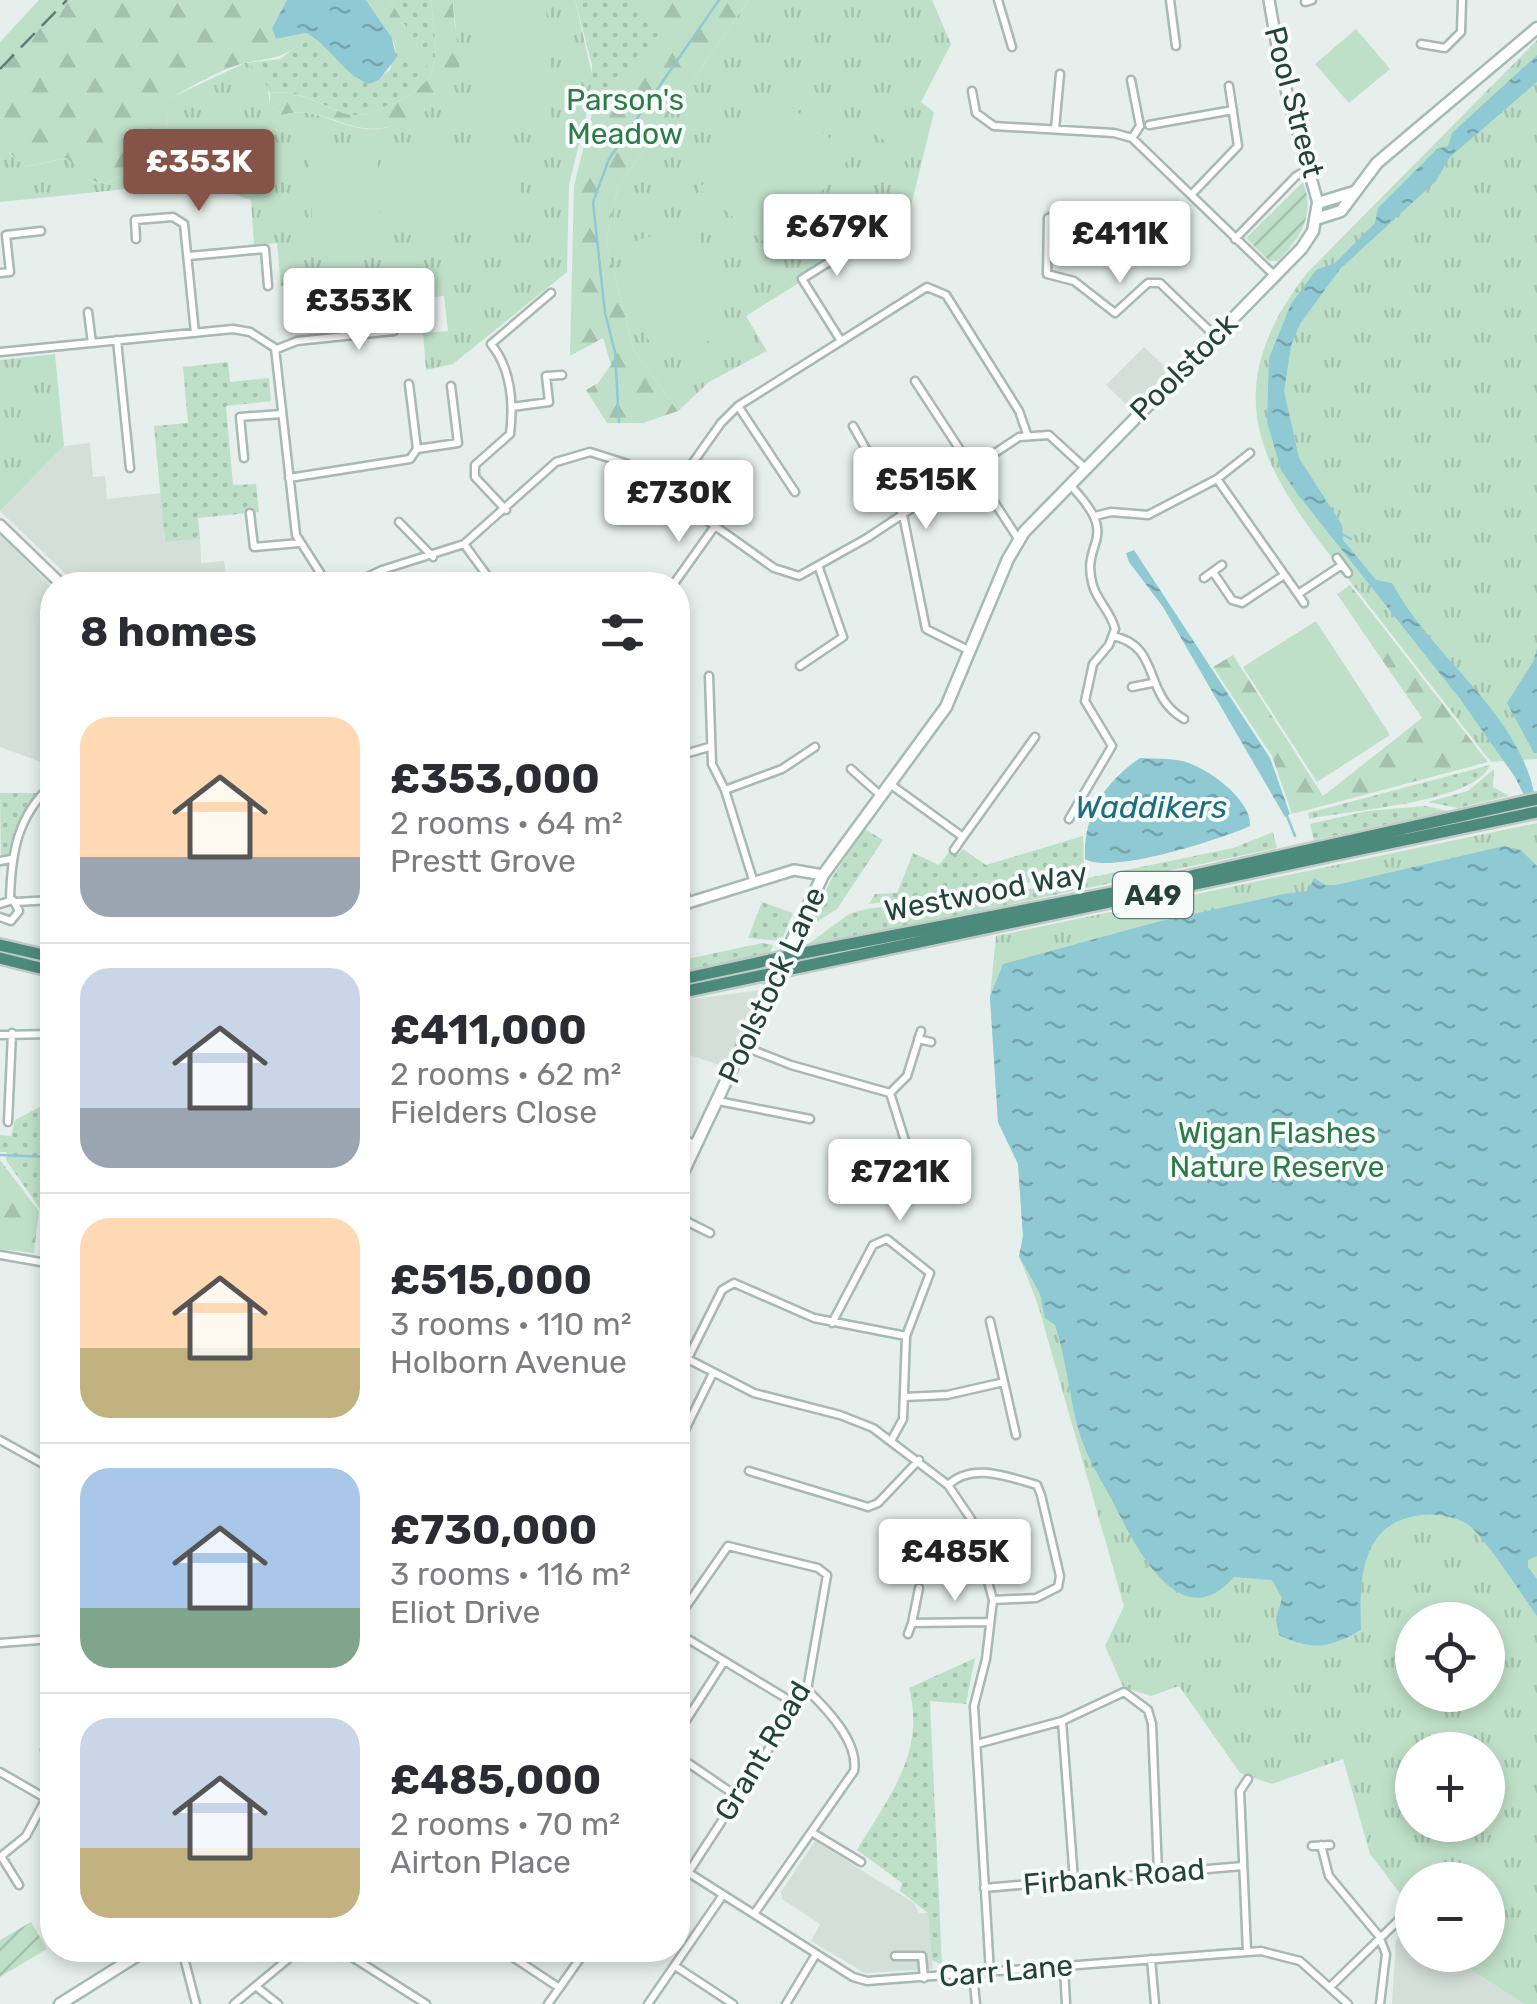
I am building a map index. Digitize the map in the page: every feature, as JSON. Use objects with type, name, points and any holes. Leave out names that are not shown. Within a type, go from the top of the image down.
[{"type":"highway","name":"Westwood Way","points":[[690,990],[1511,811],[1537,799]]},
{"type":"highway","name":"Westwood Way","points":[[690,977],[1511,811],[1537,812]]},
{"type":"highway","points":[[0,945],[40,954]]},
{"type":"highway","points":[[0,958],[40,968]]},
{"type":"main road","name":"Poolstock","points":[[1316,219],[1341,211],[1377,163],[1537,28]]},
{"type":"main road","points":[[1318,203],[1342,199],[1354,192]]},
{"type":"main road","name":"Poolstock","points":[[1043,510],[1306,242],[1318,203]]},
{"type":"main road","name":"Poolstock Lane","points":[[690,1157],[824,875],[888,783],[932,730],[1019,540],[1043,510]]},
{"type":"main road","points":[[60,2004],[127,1962]]},
{"type":"street","points":[[998,0],[1012,48]]},
{"type":"street","points":[[1170,0],[1176,46]]},
{"type":"street","name":"Pool Street","points":[[1268,0],[1282,75],[1318,203]]},
{"type":"street","points":[[1421,44],[1445,48],[1461,32],[1462,0]]},
{"type":"street","points":[[1055,129],[1060,74]]},
{"type":"street","points":[[1131,80],[1140,126],[1132,138]]},
{"type":"street","points":[[1191,195],[1238,146],[1229,86]]},
{"type":"street","points":[[972,90],[976,112],[988,124],[1114,132],[1132,138],[1274,276]]},
{"type":"street","points":[[1148,125],[1233,110]]},
{"type":"street","points":[[1234,239],[1296,176],[1311,168]]},
{"type":"street","points":[[1094,227],[1098,214],[1055,213],[1048,218],[1047,274],[1074,281],[1114,313],[1148,283],[1160,282],[1214,336]]},
{"type":"street","points":[[136,239],[135,220],[176,218],[186,228],[196,332]]},
{"type":"street","points":[[0,273],[10,272],[6,236],[41,231]]},
{"type":"street","points":[[840,340],[802,279],[850,249],[845,237]]},
{"type":"street","points":[[188,256],[265,249],[268,286]]},
{"type":"street","points":[[670,495],[720,423],[738,406],[921,289],[937,288],[946,295],[1019,411],[1027,434]]},
{"type":"street","points":[[506,510],[475,476],[475,465],[510,434],[512,406],[505,364],[492,344],[551,294]]},
{"type":"street","points":[[372,306],[374,333]]},
{"type":"street","points":[[88,312],[92,342]]},
{"type":"street","points":[[0,352],[242,329],[277,349]]},
{"type":"street","points":[[277,349],[297,341],[394,331]]},
{"type":"street","points":[[117,340],[130,468]]},
{"type":"street","points":[[277,349],[299,543],[319,572]]},
{"type":"street","points":[[512,406],[549,402],[546,376],[562,374]]},
{"type":"street","points":[[915,381],[1019,540]]},
{"type":"street","points":[[410,384],[418,449]]},
{"type":"street","points":[[289,478],[404,462],[418,449],[458,443],[451,386]]},
{"type":"street","points":[[738,406],[795,492]]},
{"type":"street","points":[[244,458],[240,417],[282,414]]},
{"type":"street","points":[[853,426],[903,515],[926,629],[971,652]]},
{"type":"street","points":[[378,572],[464,544],[551,466],[581,452],[620,460],[782,573],[799,576],[819,568],[1027,434],[1055,438],[1085,468]]},
{"type":"street","points":[[1095,516],[1111,512],[1148,516],[1218,480],[1250,453]]},
{"type":"street","points":[[1218,480],[1304,603]]},
{"type":"street","points":[[1068,819],[1112,746],[1086,700],[1093,664],[1113,636],[1113,620],[1093,585],[1098,532],[1095,516],[1069,484]]},
{"type":"street","points":[[250,512],[254,547],[299,543]]},
{"type":"street","points":[[399,522],[432,557]]},
{"type":"street","points":[[0,526],[48,572]]},
{"type":"street","points":[[682,572],[715,526]]},
{"type":"street","points":[[464,544],[484,572]]},
{"type":"street","points":[[1204,578],[1222,565]]},
{"type":"street","points":[[1298,594],[1342,565]]},
{"type":"street","points":[[800,666],[843,638],[819,568]]},
{"type":"street","points":[[1213,572],[1232,600],[1242,604],[1284,574]]},
{"type":"street","points":[[1113,636],[1133,640],[1144,653],[1152,683],[1172,715],[1184,720]]},
{"type":"street","points":[[709,676],[709,747],[714,772],[725,790],[754,882]]},
{"type":"street","points":[[1132,687],[1152,683]]},
{"type":"street","points":[[954,850],[1034,737]]},
{"type":"street","points":[[690,753],[709,747]]},
{"type":"street","points":[[725,790],[782,769],[815,747]]},
{"type":"street","points":[[850,769],[880,794]]},
{"type":"street","points":[[888,783],[963,837]]},
{"type":"street","points":[[0,917],[7,921],[17,918],[12,901],[11,859],[29,809],[40,797]]},
{"type":"street","points":[[0,861],[11,859]]},
{"type":"street","points":[[690,902],[794,870],[824,875]]},
{"type":"street","points":[[0,904],[40,900]]},
{"type":"street","points":[[8,1122],[12,1033]]},
{"type":"street","points":[[0,1034],[40,1034]]},
{"type":"street","points":[[890,1093],[908,1076],[920,1035],[930,1042]]},
{"type":"street","points":[[745,1046],[791,1065],[890,1093]]},
{"type":"street","points":[[890,1093],[906,1144]]},
{"type":"street","points":[[718,1101],[810,1119]]},
{"type":"street","points":[[9,1108],[20,1109]]},
{"type":"street","points":[[690,1142],[696,1144]]},
{"type":"street","points":[[690,1223],[710,1233]]},
{"type":"street","points":[[832,1323],[873,1245],[888,1238],[930,1273],[906,1336],[903,1418],[892,1439]]},
{"type":"street","points":[[0,1256],[40,1262]]},
{"type":"street","points":[[690,1354],[730,1283],[832,1323],[906,1336]]},
{"type":"street","points":[[990,1320],[1016,1435]]},
{"type":"street","points":[[690,1359],[775,1400],[840,1415],[892,1439],[948,1484],[979,1539],[993,1600],[974,1706],[990,1973]]},
{"type":"street","points":[[690,1420],[713,1373]]},
{"type":"street","points":[[904,1397],[947,1394],[1004,1382]]},
{"type":"street","points":[[0,1440],[40,1462]]},
{"type":"street","points":[[749,1471],[868,1507],[878,1503],[918,1460]]},
{"type":"street","points":[[948,1484],[966,1473],[982,1472],[1037,1485],[1042,1495],[1060,1576],[1058,1587],[1036,1598],[993,1600]]},
{"type":"street","name":"Grant Road","points":[[690,1601],[728,1546],[818,1568],[827,1575],[807,1690],[794,1703],[690,1869]]},
{"type":"street","points":[[908,1634],[919,1588]]},
{"type":"street","points":[[912,1623],[990,1622]]},
{"type":"street","points":[[0,1643],[40,1641]]},
{"type":"street","points":[[690,1641],[794,1703]]},
{"type":"street","points":[[690,1715],[723,1664]]},
{"type":"street","points":[[754,1914],[814,1833],[854,1770],[856,1758],[838,1726],[807,1690]]},
{"type":"street","points":[[977,1744],[1062,1721],[1124,1692],[1148,1710],[1158,1872]]},
{"type":"street","points":[[1062,1721],[1074,1880]]},
{"type":"street","points":[[690,1764],[738,1797]]},
{"type":"street","points":[[0,1772],[40,1795]]},
{"type":"street","points":[[1247,1951],[1240,1790],[1248,1779]]},
{"type":"street","points":[[19,1885],[1,1856],[26,1836],[40,1814]]},
{"type":"street","points":[[814,1833],[861,1862]]},
{"type":"street","points":[[1321,1845],[1329,1876],[1379,1936],[1386,1954],[1380,2004]]},
{"type":"street","name":"Firbank Road","points":[[984,1888],[1244,1866]]},
{"type":"street","name":"Carr Lane","points":[[690,1873],[859,1979],[1064,1968],[1247,1951],[1292,1957],[1348,2004]]},
{"type":"street","points":[[690,1943],[722,1895]]},
{"type":"street","points":[[1330,1987],[1395,1923]]},
{"type":"street","points":[[786,2004],[816,1954]]},
{"type":"street","points":[[895,1956],[922,1956],[924,1978]]},
{"type":"street","points":[[1151,1959],[1154,2004]]},
{"type":"street","points":[[185,1962],[196,2004]]},
{"type":"street","points":[[234,2004],[286,1962]]},
{"type":"street","points":[[360,1962],[426,2004]]},
{"type":"street","points":[[520,1962],[558,1987]]},
{"type":"street","points":[[548,2004],[577,1962]]},
{"type":"street","points":[[648,2004],[678,1962]]},
{"type":"street","points":[[675,1966],[734,2004]]},
{"type":"street","points":[[1064,1968],[1066,2004]]},
{"type":"street","points":[[974,1974],[976,2004]]},
{"type":"street","points":[[258,1988],[278,2004]]},
{"type":"shaded area","points":[[1144,347],[1170,371],[1130,408],[1106,385]]},
{"type":"shaded area","points":[[90,443],[93,477],[105,476],[107,499],[161,493],[165,542],[200,539],[201,563],[224,561],[226,572],[63,572],[0,511],[64,446]]},
{"type":"shaded area","points":[[0,535],[40,575],[40,762],[0,747]]},
{"type":"shaded area","points":[[761,990],[725,1067],[690,1055],[690,999]]},
{"type":"shaded area","points":[[815,1841],[914,1903],[919,1913],[928,1913],[933,1969],[865,1973],[811,1941],[820,1924],[782,1899],[781,1892]]},
{"type":"shaded area","points":[[1395,1956],[1395,1972],[1474,1972],[1524,2004],[1392,2004]]},
{"type":"green space","points":[[39,0],[287,0],[272,28],[277,39],[297,35],[297,46],[278,56],[224,70],[165,101],[165,138],[212,146],[261,169],[258,183],[220,173],[161,167],[123,175],[105,184],[89,180],[66,158],[24,167],[8,151],[0,159],[0,42]]},
{"type":"green space","points":[[366,0],[390,0],[428,64],[425,68],[392,38]]},
{"type":"green space","points":[[390,0],[431,0],[436,52],[434,65],[421,86],[387,106],[349,115],[299,95],[270,93],[245,63],[280,59],[297,46],[297,35],[306,33],[351,74],[369,84],[390,70],[395,47],[392,38],[425,67],[427,63]]},
{"type":"green space","points":[[431,0],[453,0],[460,60],[457,82],[437,106],[407,122],[376,129],[313,114],[282,115],[270,105],[270,93],[290,93],[349,115],[360,115],[407,96],[421,86],[434,65]]},
{"type":"green space","points":[[453,0],[575,0],[594,83],[569,185],[567,272],[453,364],[426,370],[423,333],[448,331],[444,296],[309,308],[306,283],[281,286],[277,243],[254,245],[251,200],[195,182],[0,202],[0,159],[7,151],[25,167],[67,158],[89,180],[105,184],[123,175],[161,168],[220,173],[258,183],[261,168],[212,146],[164,138],[168,121],[164,101],[245,63],[261,75],[270,105],[282,115],[314,114],[365,129],[387,128],[407,121],[445,99],[441,82],[460,72]]},
{"type":"green space","points":[[575,0],[639,0],[664,33],[591,106],[592,65]]},
{"type":"green space","name":"Parson's Meadow","points":[[639,0],[749,0],[618,187],[606,242],[634,351],[678,411],[643,423],[607,423],[586,390],[598,383],[611,365],[603,338],[570,356],[574,186],[595,102],[663,33]]},
{"type":"green space","points":[[749,0],[932,0],[951,44],[921,102],[934,112],[909,214],[746,316],[767,351],[709,382],[678,411],[634,351],[606,242],[618,187]]},
{"type":"green space","points":[[546,3],[552,128],[476,132],[470,7]]},
{"type":"green space","points":[[1356,29],[1390,69],[1349,103],[1315,64]]},
{"type":"green space","points":[[1537,40],[1537,759],[1491,762],[1301,516],[1278,479],[1263,442],[1256,404],[1260,364],[1276,320],[1307,273]]},
{"type":"green space","points":[[777,95],[851,156],[773,250],[699,189]]},
{"type":"green space","points":[[893,111],[923,147],[903,163],[872,127]]},
{"type":"green space","points":[[516,142],[520,221],[387,228],[383,149]]},
{"type":"green space","points":[[377,149],[383,257],[314,260],[309,153]]},
{"type":"green space","points":[[1303,182],[1308,205],[1304,225],[1278,261],[1269,261],[1246,238]]},
{"type":"green space","points":[[694,223],[728,335],[654,358],[620,246]]},
{"type":"green space","points":[[55,354],[64,446],[0,511],[0,360]]},
{"type":"green space","points":[[228,362],[230,382],[269,378],[271,401],[226,406],[233,485],[256,484],[259,512],[198,518],[200,539],[165,542],[154,426],[188,423],[183,367]]},
{"type":"green space","points":[[1350,585],[1488,762],[1292,814],[1272,756],[1213,667],[1233,655],[1323,796],[1422,718],[1337,594]]},
{"type":"green space","points":[[1316,621],[1390,735],[1317,782],[1243,667]]},
{"type":"green space","points":[[1490,765],[1480,778],[1436,796],[1309,819],[1308,813]]},
{"type":"green space","points":[[1494,769],[1493,787],[1509,796],[1458,808],[1428,802],[1468,791]]},
{"type":"green space","points":[[0,793],[40,793],[21,828],[11,859],[1,861]]},
{"type":"green space","points":[[1426,806],[1448,811],[1314,840],[1310,824],[1367,811]]},
{"type":"green space","name":"Wigan Flashes Nature Reserve","points":[[1537,823],[1537,2004],[1524,2004],[1474,1972],[1505,1972],[1505,1862],[1395,1862],[1395,1887],[1370,1854],[1343,1759],[1272,1784],[1240,1773],[1179,1686],[1151,1696],[1123,1687],[1105,1646],[1124,1606],[1038,1305],[1019,1256],[1023,1236],[1018,1164],[998,1122],[990,997],[996,936]]},
{"type":"green space","points":[[865,829],[883,840],[837,909],[807,928],[833,876]]},
{"type":"green space","points":[[1273,832],[1277,848],[803,948],[849,914],[866,909],[1044,887],[1233,848]]},
{"type":"green space","points":[[1083,836],[1084,875],[869,904],[875,894],[897,893],[913,853],[939,865],[950,851],[958,855],[963,849],[986,865]]},
{"type":"green space","points":[[762,902],[793,913],[781,941],[748,938]]},
{"type":"green space","points":[[762,943],[773,945],[769,956],[690,972],[690,958]]},
{"type":"green space","points":[[40,1107],[40,1209],[6,1160],[7,1152],[0,1152],[0,1135],[11,1136],[15,1120]]},
{"type":"green space","points":[[0,1160],[39,1211],[34,1253],[0,1249]]},
{"type":"green space","points":[[975,1658],[966,1704],[930,1701],[942,1965],[932,1960],[928,1913],[900,1891],[902,1883],[857,1850],[892,1792],[908,1754],[913,1733],[909,1688]]},
{"type":"green space","points":[[31,1922],[40,1937],[40,1953],[0,1977],[0,1940]]},
{"type":"water","points":[[287,0],[366,0],[392,38],[396,58],[379,80],[369,84],[351,74],[306,33],[276,39],[272,28]]},
{"type":"water","points":[[1537,55],[1537,82],[1450,157],[1436,181],[1340,269],[1300,324],[1291,346],[1284,391],[1299,458],[1342,525],[1343,540],[1376,580],[1392,583],[1410,612],[1502,724],[1520,754],[1532,786],[1537,821],[1515,777],[1460,699],[1281,470],[1267,422],[1269,358],[1291,304],[1316,270],[1335,263],[1375,223],[1378,208],[1437,149],[1448,146],[1452,133]]},
{"type":"water","points":[[1134,550],[1270,758],[1290,814],[1285,817],[1163,607],[1129,562],[1126,553]]},
{"type":"water","points":[[1537,648],[1534,753],[1507,703],[1533,662]]},
{"type":"water","name":"Waddikers","points":[[1140,758],[1177,760],[1203,769],[1235,795],[1249,816],[1250,826],[1141,859],[1098,863],[1085,859],[1088,828],[1099,801],[1116,778]]},
{"type":"water","name":"Wigan Flashes Nature Reserve","points":[[1504,846],[1521,850],[1537,866],[1537,1556],[1528,1560],[1528,1567],[1537,1579],[1537,1616],[1473,1529],[1450,1517],[1421,1515],[1386,1529],[1367,1556],[1361,1592],[1361,1630],[1330,1644],[1301,1644],[1279,1635],[1276,1620],[1282,1598],[1272,1580],[1234,1577],[1214,1594],[1195,1598],[1160,1578],[1132,1538],[1091,1462],[1077,1424],[1055,1325],[1045,1318],[1040,1294],[1019,1256],[1023,1236],[1018,1164],[998,1122],[990,997],[1003,964],[1157,922],[1308,891],[1314,878],[1325,885],[1336,885]]},
{"type":"waterway","points":[[619,422],[615,352],[605,313],[593,202],[609,159],[719,0]]},
{"type":"waterway","points":[[1339,532],[1351,539]]},
{"type":"waterway","points":[[1287,816],[1295,836]]},
{"type":"waterway","points":[[0,1155],[40,1157]]},
{"type":"railway","points":[[0,69],[67,0]]}]
